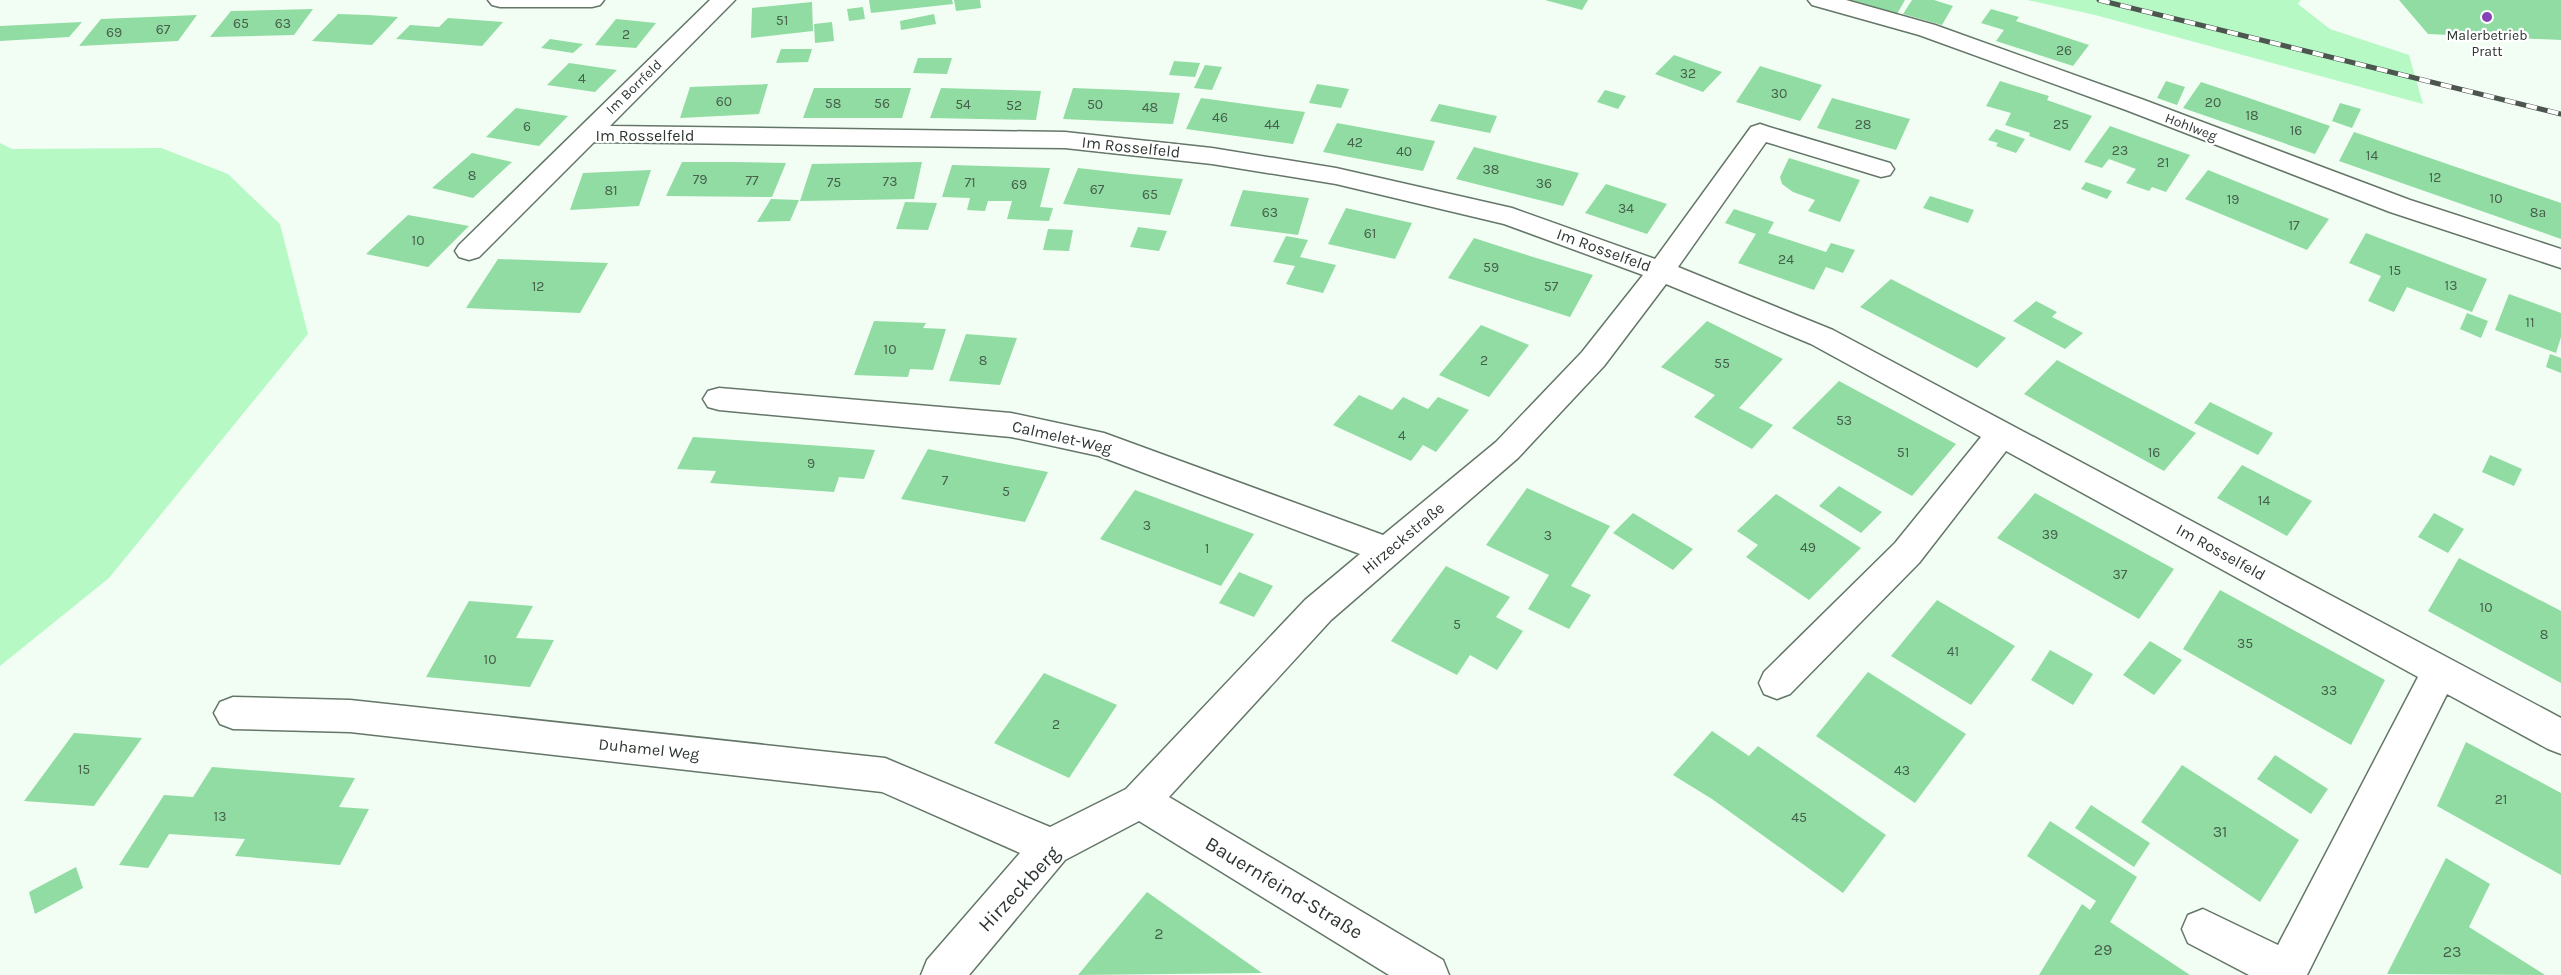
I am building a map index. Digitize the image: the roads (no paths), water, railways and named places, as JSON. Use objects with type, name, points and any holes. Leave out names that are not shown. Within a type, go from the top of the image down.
[{"type":"street","points":[[500,0],[592,0]]},
{"type":"street","name":"Im Borrfeld","points":[[469,251],[723,0]]},
{"type":"street","name":"Hohlweg","points":[[1820,0],[1927,30],[2135,105],[2400,206],[2561,259]]},
{"type":"street","name":"Im Rosselfeld","points":[[1660,271],[1760,132],[1881,169]]},
{"type":"street","name":"Im Rosselfeld","points":[[585,134],[1065,140],[1212,156],[1336,176],[1512,218],[1660,271],[1822,338],[2002,433],[2561,737]]},
{"type":"street","name":"Hirzeckstraße","points":[[1140,801],[1318,610],[1507,450],[1593,359],[1660,271]]},
{"type":"street","name":"Calmelet-Weg","points":[[719,399],[1011,425],[1104,445],[1388,551]]},
{"type":"street","points":[[1777,683],[1907,553],[2002,433]]},
{"type":"street","points":[[2203,929],[2285,974],[2440,671]]},
{"type":"street","name":"Duhamel Weg","points":[[233,713],[350,716],[885,775],[1051,848]]},
{"type":"street","name":"Hirzeckberg","points":[[942,975],[1051,848],[1140,801]]},
{"type":"street","name":"Bauernfeind-Straße","points":[[1140,801],[1428,975]]},
{"type":"railway","points":[[2099,0],[2561,114]]},
{"type":"place","name":"Malerbetrieb Pratt","points":[[2487,17]]}]
